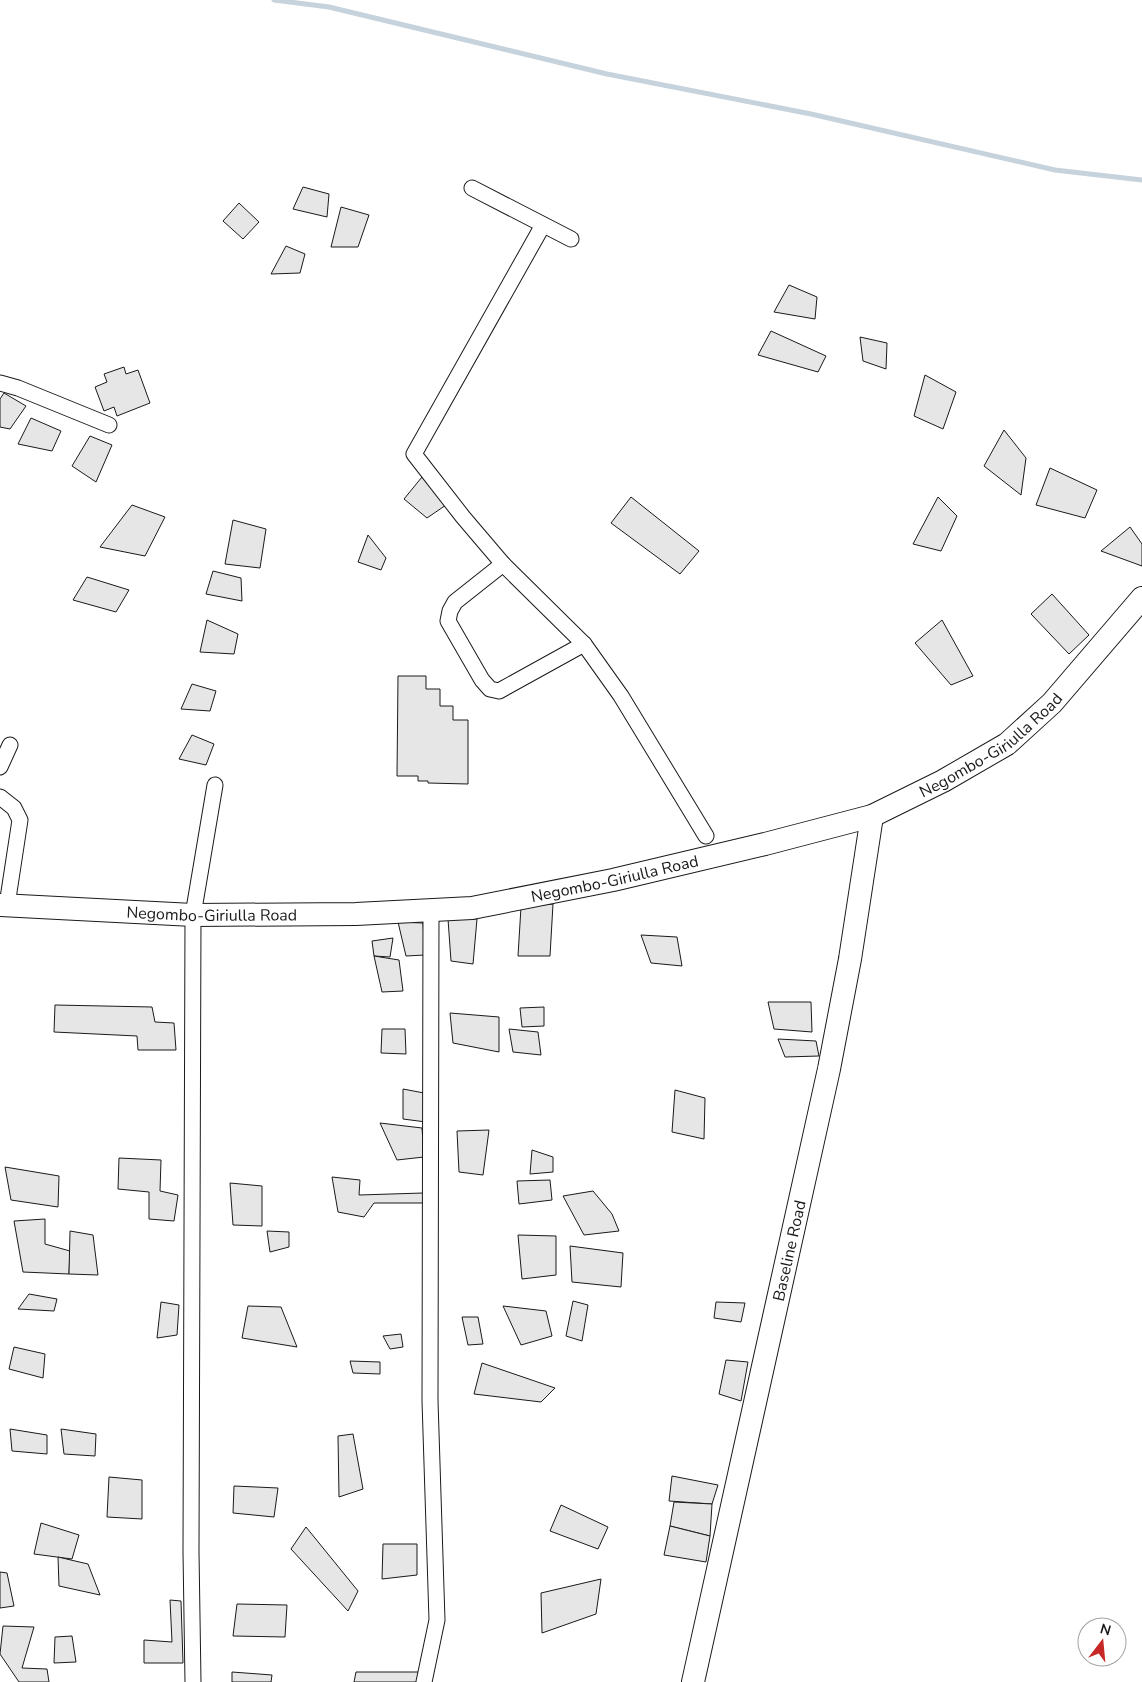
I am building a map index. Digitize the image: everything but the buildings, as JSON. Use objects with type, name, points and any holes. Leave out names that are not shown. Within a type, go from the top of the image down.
[{"type":"main road","name":"Negombo-Giriulla Road","points":[[4,905],[193,915],[356,914],[472,908],[613,880],[872,816],[944,781],[1007,744],[1052,703],[1142,598]]},
{"type":"main road","name":"Baseline Road","points":[[693,1682],[829,1069],[850,959],[872,816]]},
{"type":"street","points":[[472,188],[571,239]]},
{"type":"street","points":[[543,225],[414,454],[463,517],[503,564],[584,644],[621,696],[706,836]]},
{"type":"street","points":[[0,383],[18,388],[109,425]]},
{"type":"street","points":[[503,564],[455,602],[450,611],[448,622],[482,680],[490,689],[499,691],[584,644]]},
{"type":"street","points":[[0,768],[10,745]]},
{"type":"street","points":[[193,1682],[191,1532],[193,915],[216,785]]},
{"type":"street","points":[[0,797],[14,808],[20,820],[4,905]]},
{"type":"street","points":[[424,1682],[437,1620],[430,1401],[431,911]]},
{"type":"waterway","points":[[274,0],[329,7],[607,74],[811,114],[1055,170],[1142,180]]}]
